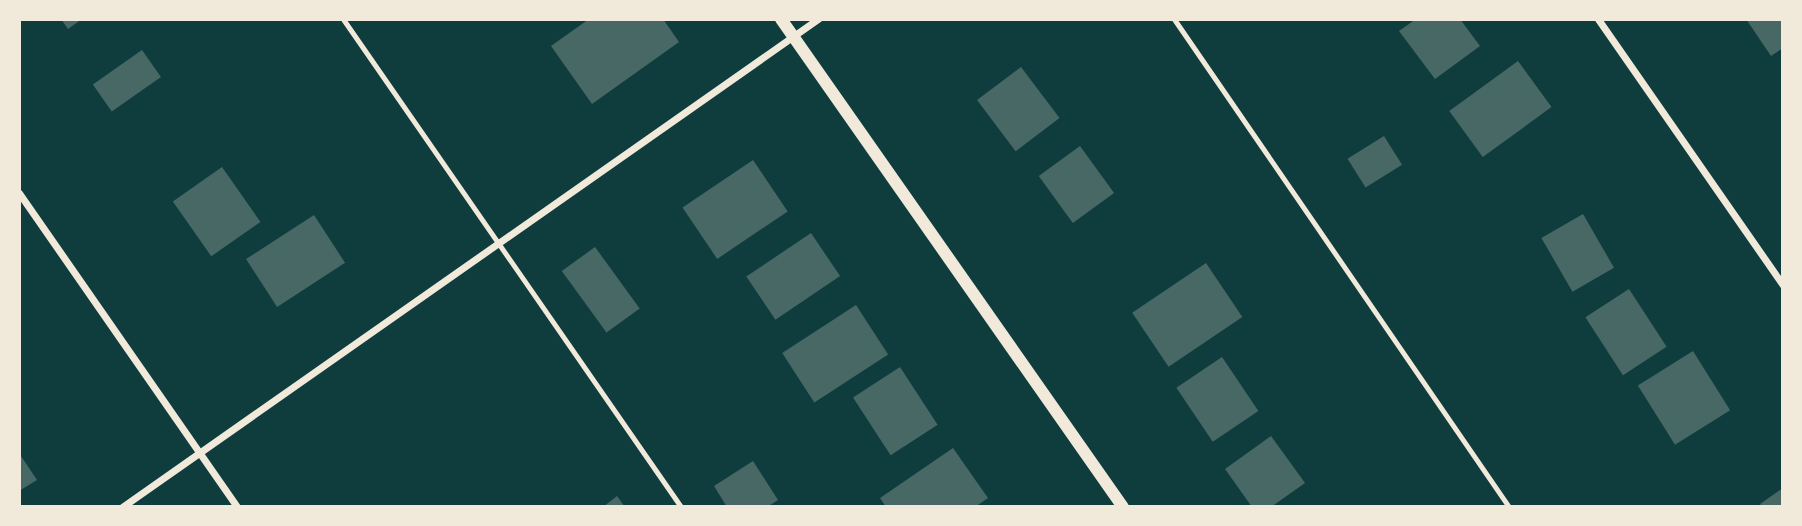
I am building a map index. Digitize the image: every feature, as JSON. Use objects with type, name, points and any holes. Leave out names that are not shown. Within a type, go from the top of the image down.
[{"type":"street","points":[[781,19],[1123,507]]},
{"type":"street","points":[[122,507],[818,19]]},
{"type":"street","points":[[1598,19],[1783,285]]},
{"type":"street","points":[[19,193],[237,507]]},
{"type":"lane","points":[[343,19],[681,507]]},
{"type":"lane","points":[[1174,19],[1508,507]]},
{"type":"building","points":[[61,19],[82,19],[68,29]]},
{"type":"building","points":[[589,19],[663,19],[679,42],[592,104],[551,46]]},
{"type":"building","points":[[1416,19],[1460,19],[1480,46],[1435,79],[1399,31]]},
{"type":"building","points":[[1746,19],[1783,19],[1783,48],[1771,56]]},
{"type":"building","points":[[142,50],[161,77],[112,111],[93,84]]},
{"type":"building","points":[[1518,61],[1552,107],[1483,157],[1449,111]]},
{"type":"building","points":[[1021,67],[1060,118],[1016,151],[977,100]]},
{"type":"building","points":[[1384,136],[1402,165],[1366,188],[1348,159]]},
{"type":"building","points":[[1080,146],[1114,193],[1073,223],[1039,176]]},
{"type":"building","points":[[753,160],[788,211],[717,259],[683,208]]},
{"type":"building","points":[[222,167],[260,222],[211,256],[173,201]]},
{"type":"building","points":[[1583,214],[1614,268],[1572,292],[1541,238]]},
{"type":"building","points":[[314,215],[345,263],[277,307],[246,259]]},
{"type":"building","points":[[811,233],[840,276],[775,320],[746,277]]},
{"type":"building","points":[[595,247],[640,308],[607,333],[562,271]]},
{"type":"building","points":[[1206,263],[1242,317],[1169,367],[1132,313]]},
{"type":"building","points":[[1629,289],[1667,347],[1623,375],[1585,317]]},
{"type":"building","points":[[856,305],[888,354],[814,402],[782,353]]},
{"type":"building","points":[[1693,351],[1730,410],[1675,445],[1638,385]]},
{"type":"building","points":[[1222,357],[1258,411],[1213,442],[1176,388]]},
{"type":"building","points":[[900,367],[938,425],[891,455],[853,397]]},
{"type":"building","points":[[1271,436],[1305,483],[1271,507],[1252,507],[1225,469]]},
{"type":"building","points":[[953,448],[988,498],[975,507],[886,507],[880,498]]},
{"type":"building","points":[[19,453],[37,480],[19,491]]},
{"type":"building","points":[[753,461],[778,500],[767,507],[727,507],[714,486]]},
{"type":"building","points":[[1783,488],[1783,507],[1762,507],[1760,504]]},
{"type":"building","points":[[617,496],[625,507],[603,507]]}]
